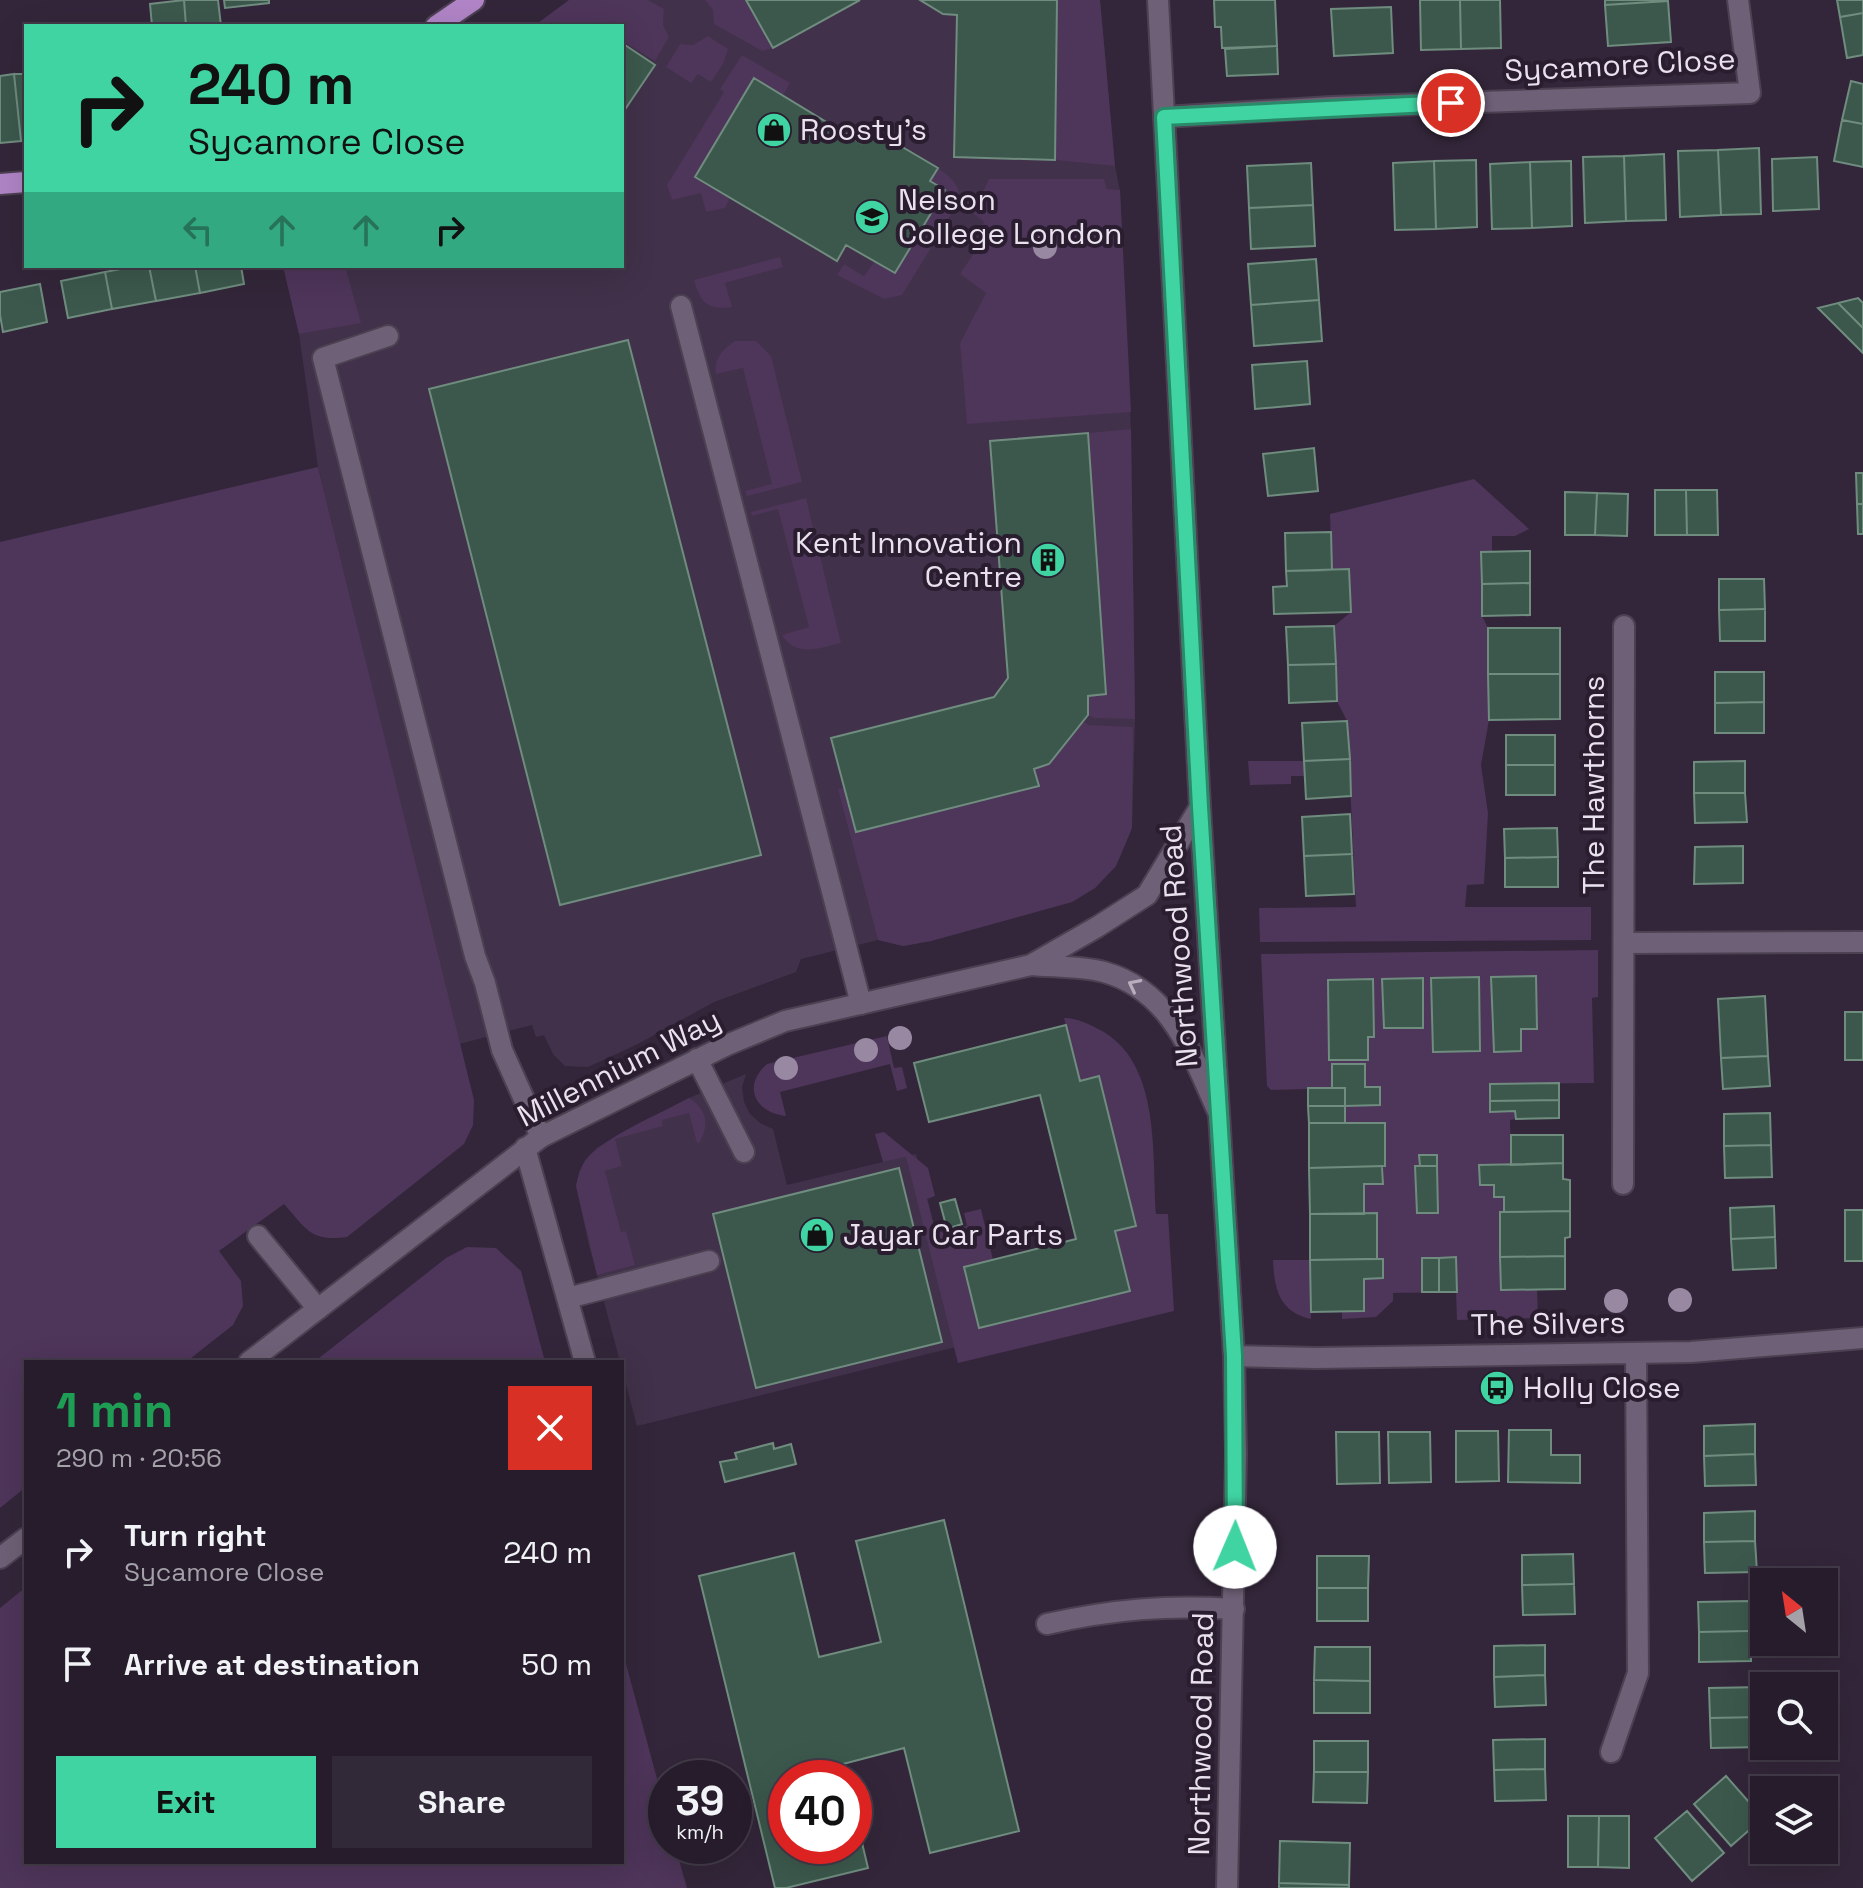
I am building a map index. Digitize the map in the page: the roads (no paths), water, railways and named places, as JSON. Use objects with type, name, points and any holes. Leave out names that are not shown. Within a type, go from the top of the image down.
[{"type":"main road","points":[[439,24],[474,0]]},
{"type":"main road","points":[[0,184],[24,182]]},
{"type":"street","name":"Northwood Road","points":[[1158,0],[1200,807],[1234,1356],[1234,1609],[1227,1888]]},
{"type":"street","name":"Sycamore Close","points":[[1164,117],[1332,107],[1750,93],[1738,0]]},
{"type":"street","points":[[681,306],[861,1004]]},
{"type":"street","points":[[388,336],[323,358],[475,956],[533,1143],[584,1360]]},
{"type":"street","name":"The Hawthorns","points":[[1623,1184],[1624,626]]},
{"type":"street","name":"Millennium Way","points":[[1031,965],[1147,895],[1200,807]]},
{"type":"street","points":[[1625,943],[1863,942]]},
{"type":"street","name":"Millennium Way","points":[[252,1360],[533,1143],[697,1059],[785,1021],[1031,965],[1101,971],[1141,987],[1166,1011],[1199,1070],[1220,1118]]},
{"type":"street","points":[[697,1059],[744,1152]]},
{"type":"street","points":[[258,1236],[318,1309]]},
{"type":"street","points":[[568,1298],[709,1261]]},
{"type":"street","name":"The Silvers","points":[[1234,1356],[1316,1358],[1691,1352],[1863,1338]]},
{"type":"street","points":[[1611,1752],[1638,1673],[1636,1353]]},
{"type":"street","points":[[0,1558],[24,1540]]},
{"type":"street","points":[[1047,1624],[1100,1613],[1169,1606],[1234,1609]]},
{"type":"place","name":"Roosty's","points":[[774,130]]},
{"type":"place","name":"Nelson College London","points":[[872,217]]},
{"type":"place","name":"Kent Innovation Centre","points":[[1048,560]]},
{"type":"place","name":"Jayar Car Parts","points":[[817,1235]]},
{"type":"place","name":"Holly Close","points":[[1497,1388]]}]
